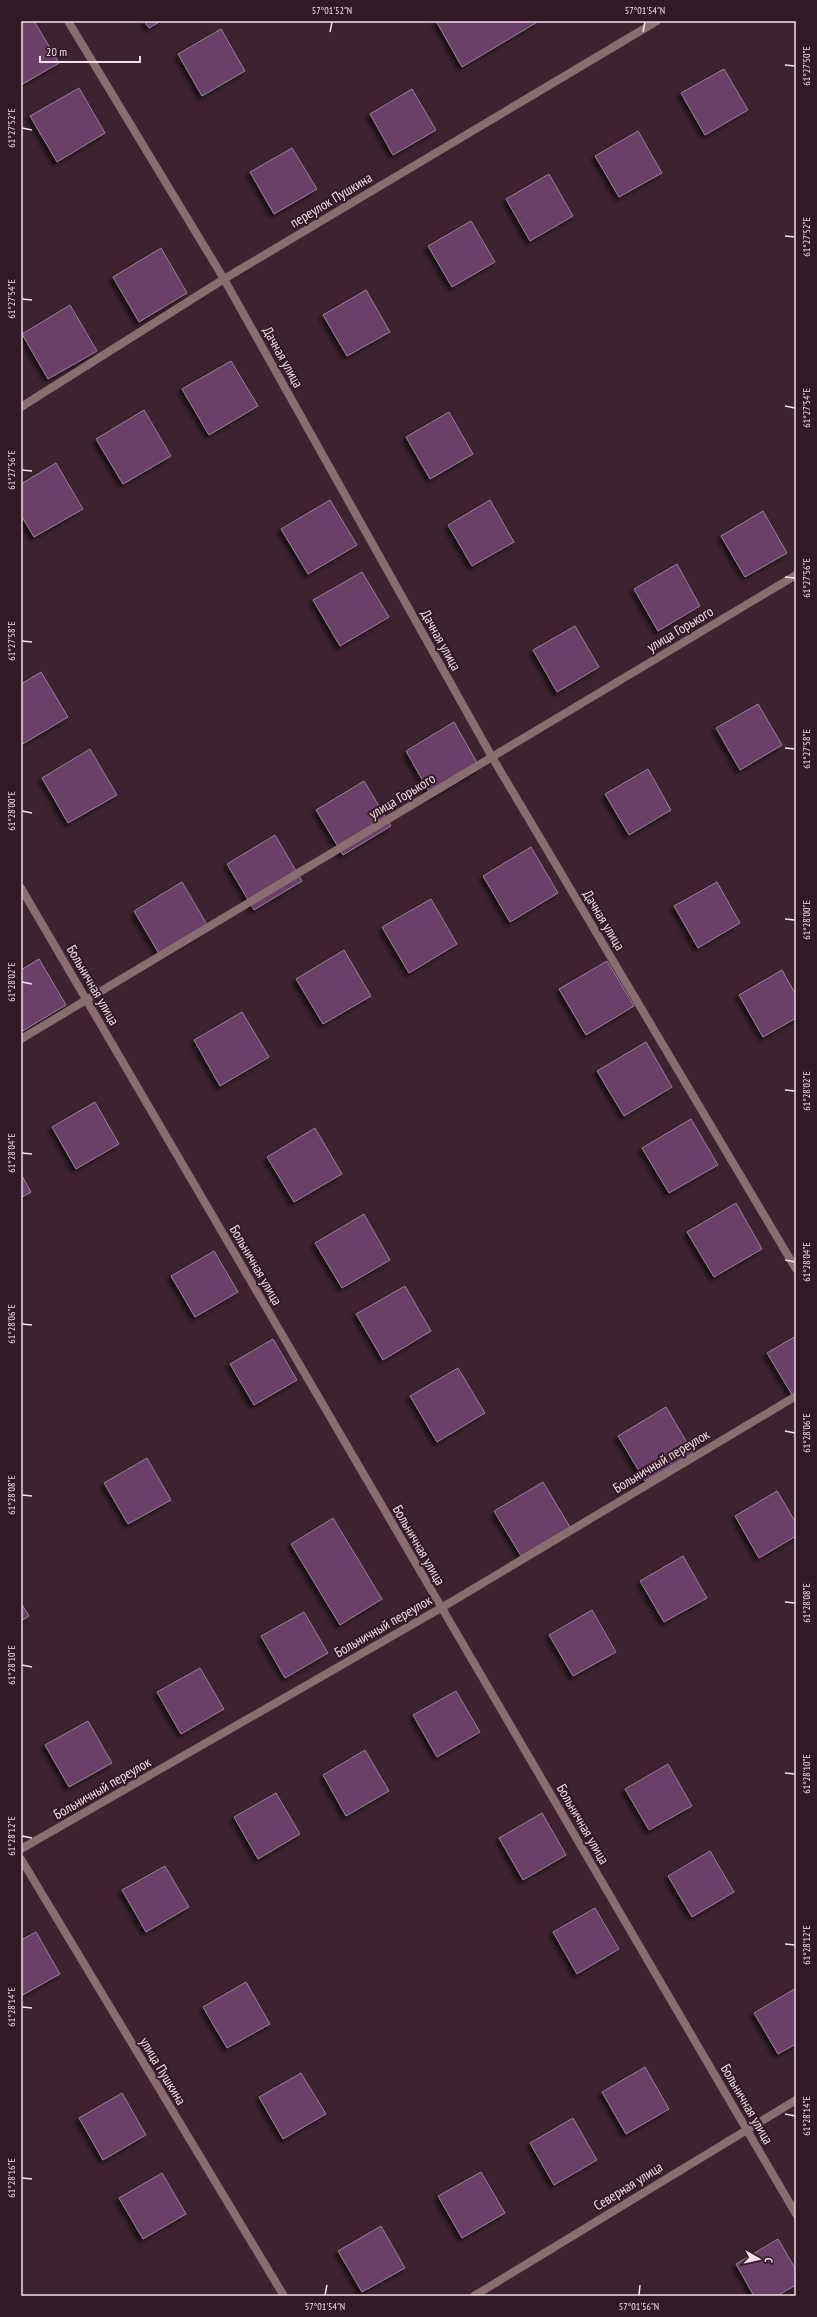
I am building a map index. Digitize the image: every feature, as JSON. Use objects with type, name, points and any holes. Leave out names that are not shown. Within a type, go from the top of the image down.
[{"type":"street","name":"Дачная улица","points":[[68,21],[224,279],[492,757],[796,1269]]},
{"type":"street","name":"переулок Пушкина","points":[[21,408],[224,279],[657,21]]},
{"type":"street","name":"улица Горького","points":[[21,1039],[796,575]]},
{"type":"street","name":"Больничная улица","points":[[21,888],[796,2214]]},
{"type":"street","name":"Больничный переулок","points":[[21,1850],[441,1608],[796,1396]]},
{"type":"street","name":"улица Пушкина","points":[[21,1859],[284,2296]]},
{"type":"street","name":"Северная улица","points":[[474,2296],[746,2129],[796,2100]]},
{"type":"building","points":[[26,21],[34,21],[59,63],[21,85],[21,24]]},
{"type":"building","points":[[144,21],[161,21],[149,28]]},
{"type":"building","points":[[436,21],[539,21],[462,67]]},
{"type":"building","points":[[221,29],[245,71],[202,96],[178,54]]},
{"type":"building","points":[[724,69],[748,110],[705,135],[681,93]]},
{"type":"building","points":[[79,88],[105,133],[57,162],[30,116]]},
{"type":"building","points":[[412,89],[436,130],[393,155],[370,114]]},
{"type":"building","points":[[638,131],[662,173],[619,197],[595,156]]},
{"type":"building","points":[[292,148],[317,189],[274,214],[250,172]]},
{"type":"building","points":[[549,174],[573,216],[530,241],[506,199]]},
{"type":"building","points":[[471,221],[495,262],[452,287],[428,246]]},
{"type":"building","points":[[161,248],[187,293],[139,322],[113,277]]},
{"type":"building","points":[[366,290],[390,332],[347,356],[323,315]]},
{"type":"building","points":[[70,305],[97,351],[48,379],[22,334]]},
{"type":"building","points":[[231,361],[258,406],[209,435],[182,389]]},
{"type":"building","points":[[144,410],[171,456],[123,484],[96,439]]},
{"type":"building","points":[[449,412],[473,454],[430,479],[406,437]]},
{"type":"building","points":[[56,463],[83,509],[34,537],[21,515],[21,484]]},
{"type":"building","points":[[330,500],[357,545],[308,574],[281,529]]},
{"type":"building","points":[[490,500],[514,542],[472,566],[448,525]]},
{"type":"building","points":[[763,511],[787,553],[745,577],[721,536]]},
{"type":"building","points":[[677,564],[700,606],[658,631],[634,589]]},
{"type":"building","points":[[362,572],[389,617],[340,646],[313,600]]},
{"type":"building","points":[[575,626],[599,667],[557,692],[533,650]]},
{"type":"building","points":[[41,672],[68,717],[21,745],[21,684]]},
{"type":"building","points":[[758,704],[782,745],[740,770],[716,728]]},
{"type":"building","points":[[454,722],[480,768],[432,797],[406,751]]},
{"type":"building","points":[[90,749],[117,795],[68,823],[42,778]]},
{"type":"building","points":[[648,769],[671,810],[629,835],[605,794]]},
{"type":"building","points":[[364,781],[391,826],[343,855],[316,810]]},
{"type":"building","points":[[275,835],[302,881],[254,910],[227,864]]},
{"type":"building","points":[[531,847],[558,893],[510,922],[483,876]]},
{"type":"building","points":[[182,882],[209,928],[161,957],[134,911]]},
{"type":"building","points":[[717,882],[740,923],[698,948],[674,906]]},
{"type":"building","points":[[431,899],[457,944],[409,973],[382,927]]},
{"type":"building","points":[[344,950],[371,996],[323,1024],[296,979]]},
{"type":"building","points":[[39,959],[66,1005],[21,1032],[21,970]]},
{"type":"building","points":[[607,961],[634,1006],[586,1035],[559,989]]},
{"type":"building","points":[[782,970],[796,995],[796,1018],[763,1037],[739,995]]},
{"type":"building","points":[[242,1012],[269,1057],[220,1086],[194,1040]]},
{"type":"building","points":[[646,1042],[672,1087],[624,1116],[597,1071]]},
{"type":"building","points":[[95,1102],[119,1144],[76,1169],[52,1127]]},
{"type":"building","points":[[691,1119],[718,1165],[669,1193],[642,1148]]},
{"type":"building","points":[[315,1128],[342,1174],[294,1202],[267,1157]]},
{"type":"building","points":[[21,1174],[31,1192],[21,1198]]},
{"type":"building","points":[[736,1203],[762,1249],[714,1277],[687,1232]]},
{"type":"building","points":[[364,1214],[390,1260],[342,1288],[315,1243]]},
{"type":"building","points":[[214,1251],[238,1292],[195,1317],[171,1276]]},
{"type":"building","points":[[405,1286],[431,1331],[383,1360],[356,1314]]},
{"type":"building","points":[[796,1336],[796,1397],[794,1398],[767,1353]]},
{"type":"building","points":[[273,1339],[297,1380],[254,1405],[230,1364]]},
{"type":"building","points":[[458,1368],[485,1413],[437,1442],[410,1396]]},
{"type":"building","points":[[666,1407],[693,1453],[645,1481],[618,1436]]},
{"type":"building","points":[[147,1458],[171,1500],[128,1524],[104,1483]]},
{"type":"building","points":[[543,1482],[570,1527],[521,1556],[494,1511]]},
{"type":"building","points":[[777,1491],[796,1523],[796,1536],[759,1558],[735,1516]]},
{"type":"building","points":[[333,1518],[382,1599],[340,1625],[291,1544]]},
{"type":"building","points":[[683,1556],[707,1598],[664,1622],[640,1581]]},
{"type":"building","points":[[21,1603],[29,1616],[21,1621]]},
{"type":"building","points":[[592,1610],[616,1652],[573,1676],[549,1635]]},
{"type":"building","points":[[304,1612],[328,1653],[285,1678],[261,1636]]},
{"type":"building","points":[[200,1668],[224,1709],[181,1734],[157,1692]]},
{"type":"building","points":[[456,1691],[480,1732],[437,1757],[413,1715]]},
{"type":"building","points":[[88,1721],[112,1763],[69,1787],[45,1745]]},
{"type":"building","points":[[365,1750],[389,1791],[346,1816],[323,1775]]},
{"type":"building","points":[[668,1764],[692,1806],[649,1830],[625,1789]]},
{"type":"building","points":[[276,1793],[300,1834],[258,1859],[234,1817]]},
{"type":"building","points":[[542,1813],[566,1855],[523,1880],[499,1838]]},
{"type":"building","points":[[710,1851],[734,1892],[692,1917],[668,1876]]},
{"type":"building","points":[[165,1866],[189,1907],[146,1932],[122,1890]]},
{"type":"building","points":[[595,1908],[619,1949],[577,1974],[553,1932]]},
{"type":"building","points":[[36,1932],[60,1974],[21,1996],[21,1940]]},
{"type":"building","points":[[246,1982],[270,2024],[227,2048],[203,2007]]},
{"type":"building","points":[[796,1988],[796,2044],[778,2054],[754,2013]]},
{"type":"building","points":[[645,2067],[669,2109],[626,2134],[602,2092]]},
{"type":"building","points":[[301,2073],[326,2114],[283,2139],[259,2097]]},
{"type":"building","points":[[122,2093],[146,2135],[103,2160],[79,2118]]},
{"type":"building","points":[[573,2118],[597,2160],[554,2185],[530,2143]]},
{"type":"building","points":[[481,2172],[505,2213],[462,2238],[438,2196]]},
{"type":"building","points":[[162,2173],[186,2214],[143,2239],[119,2198]]},
{"type":"building","points":[[381,2226],[405,2268],[362,2292],[338,2251]]},
{"type":"building","points":[[778,2239],[796,2270],[796,2285],[777,2296],[754,2296],[736,2264]]}]
